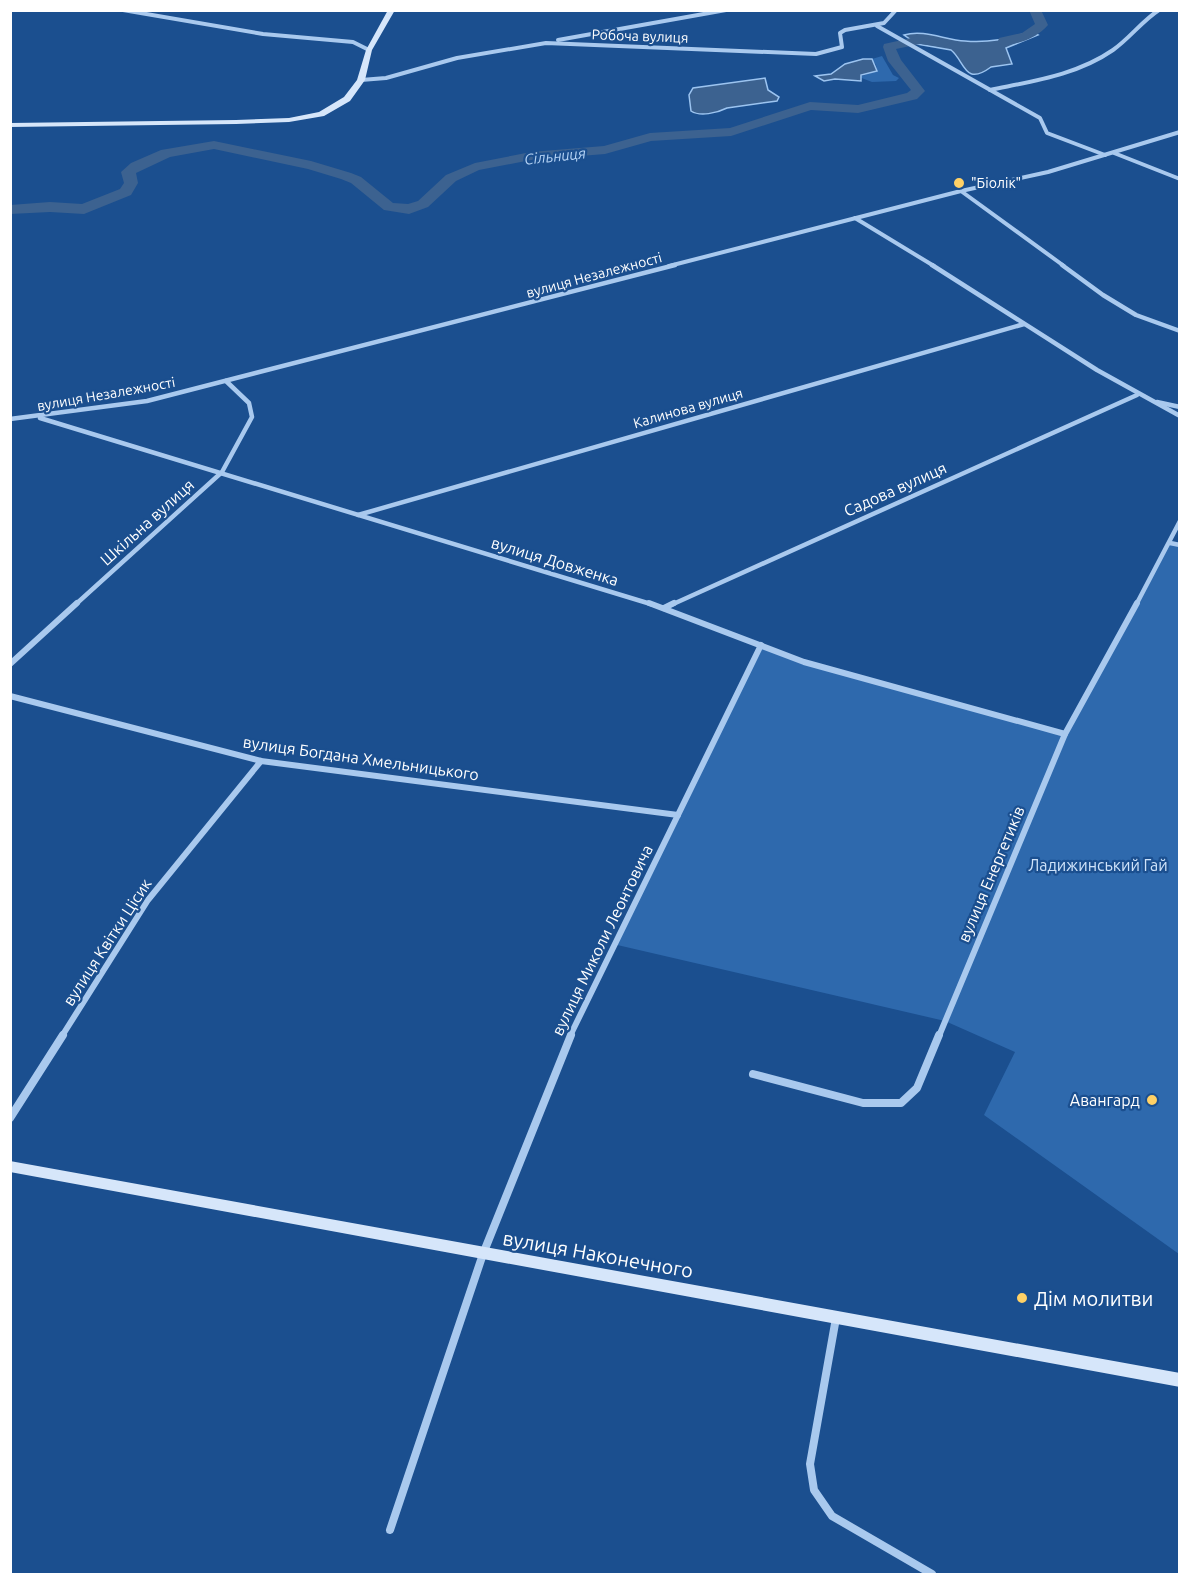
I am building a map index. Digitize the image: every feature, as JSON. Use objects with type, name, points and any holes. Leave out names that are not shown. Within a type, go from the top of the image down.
[{"type":"street","points":[[123,10],[263,34],[353,42],[369,51]]},
{"type":"street","points":[[10,125],[289,120],[321,114],[347,99],[362,80],[369,51],[392,10]]},
{"type":"street","points":[[546,43],[726,10]]},
{"type":"street","points":[[877,26],[884,23],[896,10]]},
{"type":"street","points":[[990,90],[1080,70],[1116,48],[1137,26],[1159,10]]},
{"type":"street","points":[[877,26],[1040,118],[1047,133],[1106,155]]},
{"type":"street","name":"Робоча вулиця","points":[[362,80],[386,78],[457,58],[546,43],[828,53],[842,47],[840,33],[844,30],[877,26]]},
{"type":"street","name":"вулиця Незалежності","points":[[10,419],[147,401],[961,190],[1048,171],[1179,132]]},
{"type":"street","points":[[1114,153],[1179,179]]},
{"type":"street","points":[[961,190],[1103,295],[1136,315],[1179,331]]},
{"type":"street","points":[[855,218],[910,249],[1024,324],[1137,394],[1179,416]]},
{"type":"street","name":"Калинова вулиця","points":[[358,515],[1024,324]]},
{"type":"street","name":"Шкільна вулиця","points":[[10,664],[222,472],[252,417],[249,403],[226,381]]},
{"type":"street","name":"Садова вулиця","points":[[664,608],[1137,394]]},
{"type":"street","points":[[1146,399],[1179,407]]},
{"type":"street","name":"вулиця Довженка","points":[[36,417],[664,608],[804,662],[1065,734]]},
{"type":"street","name":"вулиця Енергетиків","points":[[753,1074],[863,1103],[901,1103],[917,1088],[1065,734],[1170,543],[1179,521]]},
{"type":"street","points":[[1170,543],[1179,545]]},
{"type":"street","name":"вулиця Миколи Леонтовича","points":[[390,1530],[483,1254],[579,1014],[761,645]]},
{"type":"street","name":"вулиця Богдана Хмельницького","points":[[10,696],[261,761],[678,815]]},
{"type":"street","name":"вулиця Квітки Цісик","points":[[10,1118],[148,900],[261,761]]},
{"type":"street","name":"вулиця Наконечного","points":[[10,1166],[1179,1380]]},
{"type":"street","points":[[836,1317],[810,1464],[814,1490],[832,1516],[933,1575]]},
{"type":"green space","points":[[882,56],[893,75],[899,78],[896,81],[872,82],[859,77],[877,71],[872,59]]},
{"type":"green space","name":"Ладижинський Гай","points":[[1170,543],[1179,545],[1179,1254],[984,1115],[1015,1052],[945,1021],[613,944],[761,645],[803,661],[1065,734]]},
{"type":"shaded area","points":[[1031,31],[1038,35],[1006,48],[1012,64],[991,67],[975,74],[966,70],[951,50],[917,44],[904,35],[919,33],[957,40],[990,41]]},
{"type":"shaded area","points":[[872,59],[877,71],[861,75],[861,81],[835,79],[824,81],[815,76],[831,74],[845,64]]},
{"type":"shaded area","points":[[765,78],[768,90],[779,97],[777,101],[727,108],[709,114],[691,111],[689,95],[693,88]]},
{"type":"waterway","name":"Сільниця","points":[[1004,41],[1026,36],[1042,25],[1035,10]]},
{"type":"waterway","name":"Сільниця","points":[[10,210],[50,207],[84,209],[126,192],[131,183],[128,172],[136,166],[166,153],[214,145],[311,165],[346,176],[356,180],[389,207],[409,209],[423,204],[451,178],[475,167],[531,156],[605,150],[650,137],[731,132],[810,106],[858,109],[912,96],[918,91],[895,61],[889,47],[920,40],[944,43]]},
{"type":"place","name":"\"Біолік\"","points":[[959,183]]},
{"type":"place","name":"Авангард","points":[[1152,1100]]},
{"type":"place","name":"Дім молитви","points":[[1022,1298]]}]
